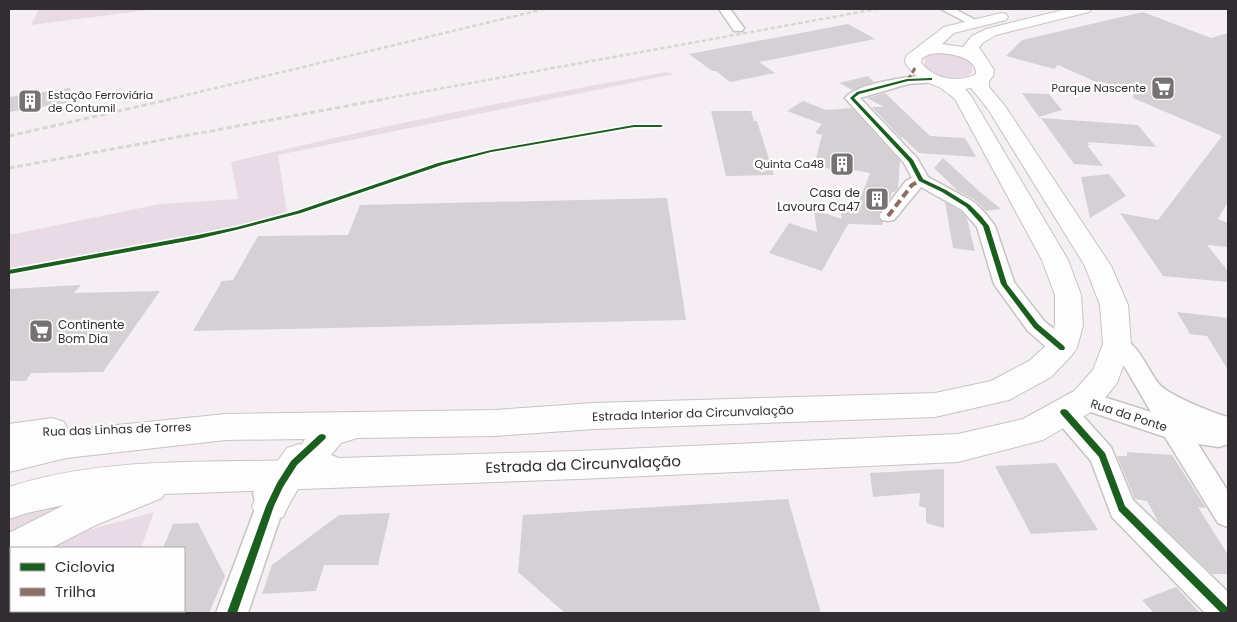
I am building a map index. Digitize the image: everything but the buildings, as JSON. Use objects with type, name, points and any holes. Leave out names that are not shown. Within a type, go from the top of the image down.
[{"type":"main road","points":[[978,69],[972,83],[961,84],[938,81],[911,74],[914,56],[926,49],[949,30],[1043,9]]},
{"type":"main road","points":[[1084,9],[991,32],[978,39],[971,46],[978,69],[980,88],[1006,121],[1098,266],[1114,305],[1117,344]]},
{"type":"main road","points":[[926,49],[954,50],[978,69]]},
{"type":"main road","points":[[938,81],[962,96],[1055,260],[1068,295],[1069,325],[1062,348]]},
{"type":"main road","name":"Estrada da Circunvalação","points":[[9,503],[27,497],[105,481],[413,471],[958,448],[1031,431],[1074,406],[1106,375],[1117,344]]},
{"type":"main road","name":"Estrada Interior da Circunvalação","points":[[9,458],[66,444],[226,427],[494,423],[594,416],[935,405],[998,392],[1040,369],[1062,348]]},
{"type":"main road","points":[[270,506],[294,463],[322,437],[332,431],[356,426]]},
{"type":"main road","name":"Rua das Linhas de Torres","points":[[9,437],[41,432],[112,427],[226,427]]},
{"type":"main road","points":[[322,437],[313,458],[319,465],[336,473]]},
{"type":"main road","points":[[20,547],[40,534],[89,510],[169,479]]},
{"type":"street","points":[[724,9],[738,28]]},
{"type":"street","points":[[947,9],[975,23]]},
{"type":"street","points":[[911,74],[858,93],[852,98],[912,161],[921,180],[944,191],[968,206],[979,216],[986,226],[1004,284],[1036,326],[1062,348]]},
{"type":"street","points":[[888,216],[912,185],[921,180]]},
{"type":"street","name":"Rua da Ponte","points":[[1117,344],[1134,363],[1228,514]]},
{"type":"street","points":[[1151,391],[1178,409],[1204,420],[1225,432]]},
{"type":"street","points":[[1074,406],[1102,455],[1122,508],[1226,613]]},
{"type":"street","name":"Rua da Ponte","points":[[1074,406],[1174,429]]},
{"type":"street","points":[[1174,429],[1194,435],[1225,432]]},
{"type":"street","points":[[1194,460],[1204,447],[1225,432]]},
{"type":"street","points":[[232,613],[270,506],[266,491],[248,476]]},
{"type":"shaded area","points":[[39,9],[157,9],[31,25]]},
{"type":"shaded area","points":[[941,52],[958,55],[965,59],[972,64],[972,72],[967,77],[955,80],[942,77],[925,67],[925,58],[929,54]]},
{"type":"shaded area","points":[[667,72],[674,74],[278,155],[287,213],[203,234],[9,268],[9,235],[160,204],[238,199],[231,162],[448,114]]},
{"type":"shaded area","points":[[104,491],[9,547],[9,516]]},
{"type":"shaded area","points":[[154,512],[141,547],[50,547],[77,533]]},
{"type":"shaded area","points":[[9,574],[10,612],[120,612],[9,613]]},
{"type":"railway","points":[[166,100],[544,9]]},
{"type":"railway","points":[[378,100],[877,9]]},
{"type":"railway","points":[[9,136],[171,99]]},
{"type":"railway","points":[[9,168],[385,99]]},
{"type":"marked path","points":[[908,80],[915,68]]},
{"type":"marked path","points":[[888,216],[912,185],[921,180]]},
{"type":"cycle path","points":[[931,79],[908,80],[858,93],[852,98],[911,161],[921,180],[944,191],[968,206],[979,217],[986,226],[1004,284],[1036,326],[1062,348]]},
{"type":"cycle path","points":[[9,272],[238,228],[299,212],[440,164],[491,151],[634,126],[661,126]]},
{"type":"cycle path","points":[[1064,412],[1102,455],[1122,508],[1227,613]]},
{"type":"cycle path","points":[[232,613],[270,506],[280,485],[294,463],[322,437]]},
{"type":"place","name":"Parque Nascente","points":[[1163,88]]},
{"type":"place","name":"Estação Ferroviária de Contumil","points":[[30,101]]},
{"type":"place","name":"Quinta Ca48","points":[[842,164]]},
{"type":"place","name":"Casa de Lavoura Ca47","points":[[877,199]]},
{"type":"place","name":"Continente Bom Dia","points":[[41,331]]}]
